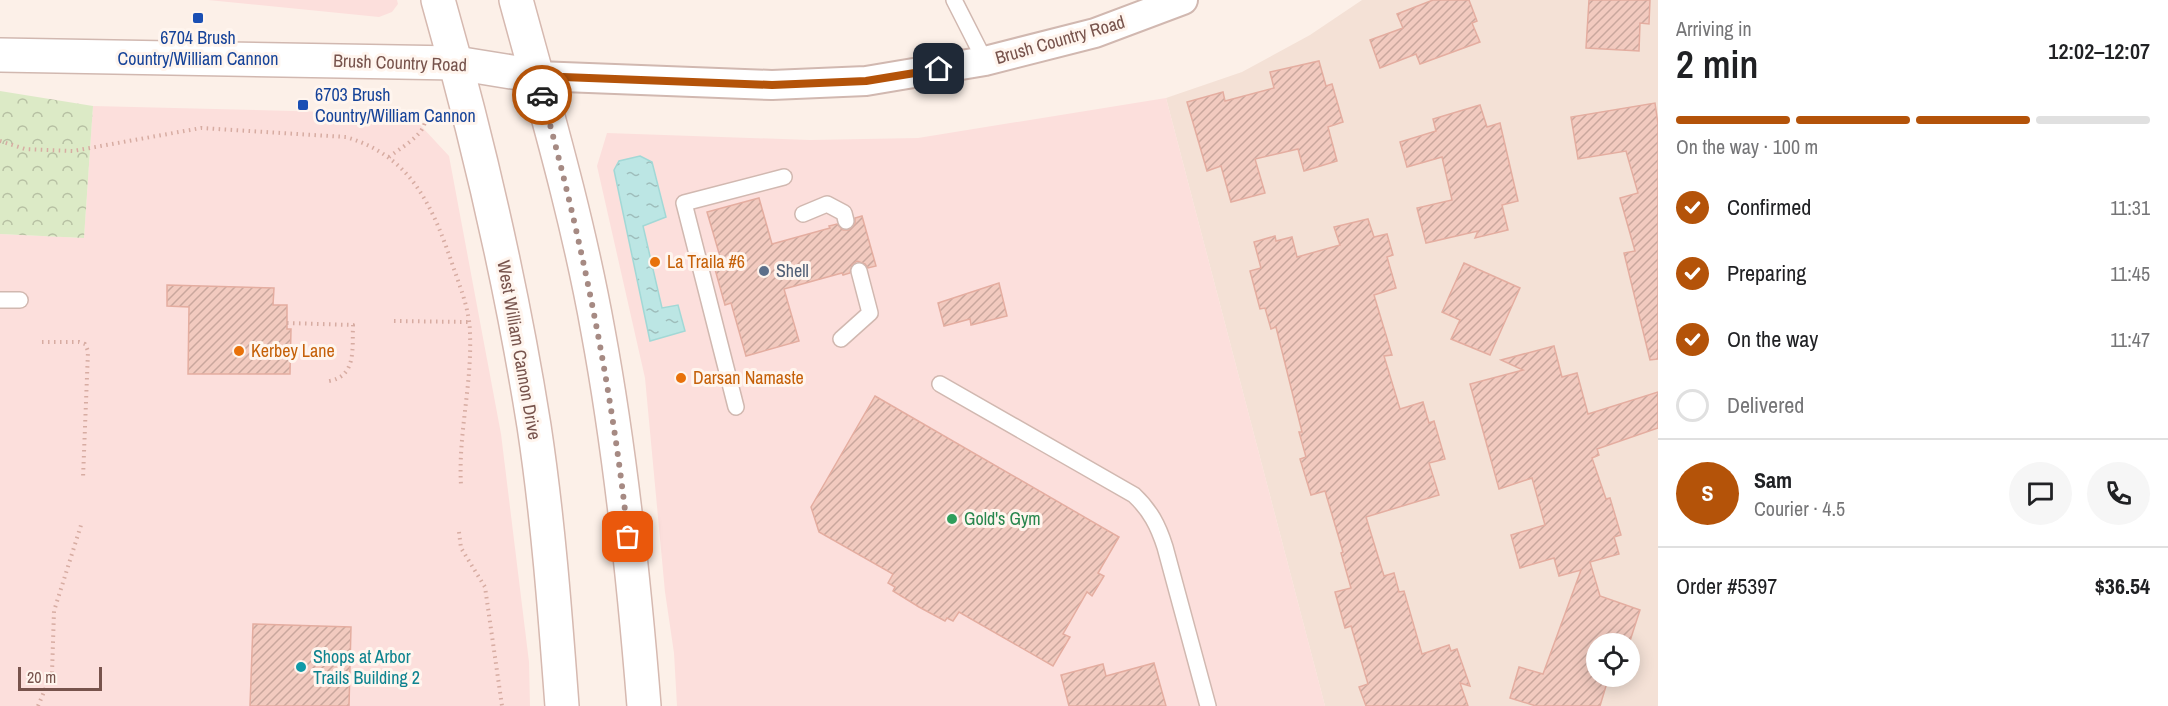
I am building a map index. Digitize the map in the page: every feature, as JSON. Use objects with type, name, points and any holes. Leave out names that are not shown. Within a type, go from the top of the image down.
[{"type":"main road","name":"West William Cannon Drive","points":[[438,0],[456,63],[498,235],[534,426],[553,582],[562,706]]},
{"type":"main road","points":[[516,0],[570,197],[602,352],[621,469],[644,706]]},
{"type":"main road","name":"Brush Country Road","points":[[0,55],[456,63],[537,76]]},
{"type":"street","name":"Brush Country Road","points":[[537,76],[790,84],[866,81],[985,61],[1095,33],[1183,0]]},
{"type":"lane","points":[[954,0],[985,61]]},
{"type":"lane","points":[[736,407],[684,203],[784,177]]},
{"type":"lane","points":[[802,214],[827,204],[844,213],[846,221]]},
{"type":"lane","points":[[840,339],[870,313],[859,271]]},
{"type":"lane","points":[[0,300],[20,300]]},
{"type":"lane","points":[[940,384],[1134,495],[1145,506],[1157,523],[1165,547],[1208,706]]},
{"type":"path","points":[[389,157],[420,132],[425,120]]},
{"type":"path","points":[[0,141],[26,149],[73,151],[201,128],[346,137],[367,143],[389,157],[418,187],[441,230],[467,309],[471,334],[459,459],[461,485]]},
{"type":"path","points":[[394,321],[469,322]]},
{"type":"path","points":[[287,323],[353,325],[351,368],[345,375],[329,381]]},
{"type":"path","points":[[42,342],[79,342],[85,345],[88,351],[83,478]]},
{"type":"path","points":[[38,706],[52,673],[54,611],[82,522]]},
{"type":"path","points":[[459,532],[461,548],[485,586],[502,706]]},
{"type":"shaded area","points":[[208,0],[397,0],[398,4],[392,12],[379,17]]},
{"type":"shaded area","points":[[1362,0],[1658,0],[1658,706],[1325,706],[1166,98],[1242,72],[1310,35]]},
{"type":"shaded area","points":[[1166,98],[1325,706],[677,706],[674,653],[665,592],[645,378],[597,166],[607,133],[810,140],[918,138]]},
{"type":"shaded area","points":[[93,106],[410,114],[449,156],[501,434],[529,662],[530,706],[0,706],[0,234],[84,238]]},
{"type":"green space","points":[[0,91],[93,106],[84,238],[0,234]]},
{"type":"water","points":[[640,156],[652,162],[666,217],[643,226],[662,308],[678,305],[685,331],[650,341],[614,170],[619,161]]},
{"type":"building","points":[[1433,0],[1469,0],[1477,21],[1472,23],[1480,42],[1420,64],[1416,54],[1380,68],[1370,40],[1403,28],[1397,14]]},
{"type":"building","points":[[1589,0],[1650,0],[1649,24],[1640,23],[1639,51],[1586,48]]},
{"type":"building","points":[[1319,61],[1326,86],[1332,84],[1343,122],[1328,127],[1337,161],[1304,171],[1298,149],[1255,159],[1265,193],[1231,202],[1221,166],[1207,171],[1187,102],[1223,92],[1225,101],[1274,88],[1270,72]]},
{"type":"building","points":[[1655,103],[1658,124],[1658,359],[1650,360],[1624,253],[1635,251],[1620,198],[1638,193],[1626,151],[1578,159],[1571,117]]},
{"type":"building","points":[[1480,105],[1487,127],[1500,123],[1518,201],[1502,205],[1508,230],[1475,238],[1478,231],[1426,243],[1417,208],[1452,200],[1442,157],[1407,167],[1400,142],[1436,131],[1433,119]]},
{"type":"building","name":"Shell","points":[[759,198],[772,244],[837,224],[843,230],[849,230],[855,224],[855,218],[862,216],[876,266],[868,268],[857,261],[852,265],[850,273],[843,275],[842,273],[784,289],[799,341],[746,356],[731,303],[725,305],[713,262],[721,260],[707,212]]},
{"type":"building","points":[[1368,219],[1374,237],[1387,234],[1393,255],[1387,257],[1396,288],[1374,295],[1392,355],[1384,356],[1400,409],[1423,402],[1429,423],[1434,421],[1445,459],[1429,463],[1439,495],[1366,517],[1384,576],[1394,573],[1399,592],[1404,591],[1422,654],[1449,645],[1451,651],[1457,649],[1470,686],[1460,683],[1468,706],[1366,706],[1359,687],[1368,684],[1351,626],[1345,628],[1335,592],[1351,588],[1341,553],[1343,552],[1325,491],[1311,495],[1300,459],[1306,457],[1299,432],[1302,432],[1276,327],[1271,329],[1265,308],[1260,309],[1250,271],[1261,268],[1254,242],[1275,236],[1276,241],[1292,237],[1297,257],[1340,245],[1334,227]]},
{"type":"building","points":[[1464,263],[1520,288],[1490,355],[1451,339],[1460,320],[1442,312]]},
{"type":"building","points":[[999,283],[1007,316],[971,325],[970,319],[944,326],[938,303]]},
{"type":"building","name":"Kerbey Lane","points":[[167,285],[274,288],[273,305],[287,305],[287,329],[291,329],[290,374],[188,374],[189,307],[167,306]]},
{"type":"building","points":[[1554,346],[1562,377],[1577,373],[1588,414],[1658,392],[1658,428],[1597,449],[1599,455],[1592,458],[1606,499],[1610,498],[1621,535],[1614,537],[1619,554],[1590,562],[1600,596],[1640,610],[1633,633],[1586,633],[1586,687],[1606,687],[1600,706],[1536,706],[1510,698],[1519,667],[1543,674],[1581,570],[1559,576],[1554,558],[1520,568],[1511,535],[1545,525],[1532,478],[1499,489],[1470,384],[1523,370],[1501,360]]},
{"type":"building","name":"Gold's Gym","points":[[875,396],[1119,537],[1098,573],[1104,576],[1092,596],[1087,592],[1063,634],[1070,637],[1053,666],[959,612],[953,621],[947,618],[945,621],[919,607],[893,591],[895,587],[888,583],[893,574],[819,532],[811,507]]},
{"type":"building","name":"Shops at Arbor Trails Building 2","points":[[253,624],[351,627],[349,706],[250,706]]},
{"type":"building","points":[[1154,663],[1166,706],[1069,706],[1061,675],[1103,664],[1106,676]]},
{"type":"way so far","points":[[542,95],[570,197],[598,330],[621,469],[628,537]]},
{"type":"place","name":"6704 Brush Country/William Cannon","points":[[198,18]]},
{"type":"place","name":"6703 Brush Country/William Cannon","points":[[303,105]]},
{"type":"place","name":"La Traila #6","points":[[655,262]]},
{"type":"place","name":"Shell","points":[[764,271]]},
{"type":"place","name":"Kerbey Lane","points":[[239,351]]},
{"type":"place","name":"Darsan Namaste","points":[[681,378]]},
{"type":"place","name":"Gold's Gym","points":[[952,519]]},
{"type":"place","name":"Shops at Arbor Trails Building 2","points":[[301,667]]},
{"type":"route","points":[[542,95],[537,76],[587,80],[772,85],[866,81],[939,69]]}]
